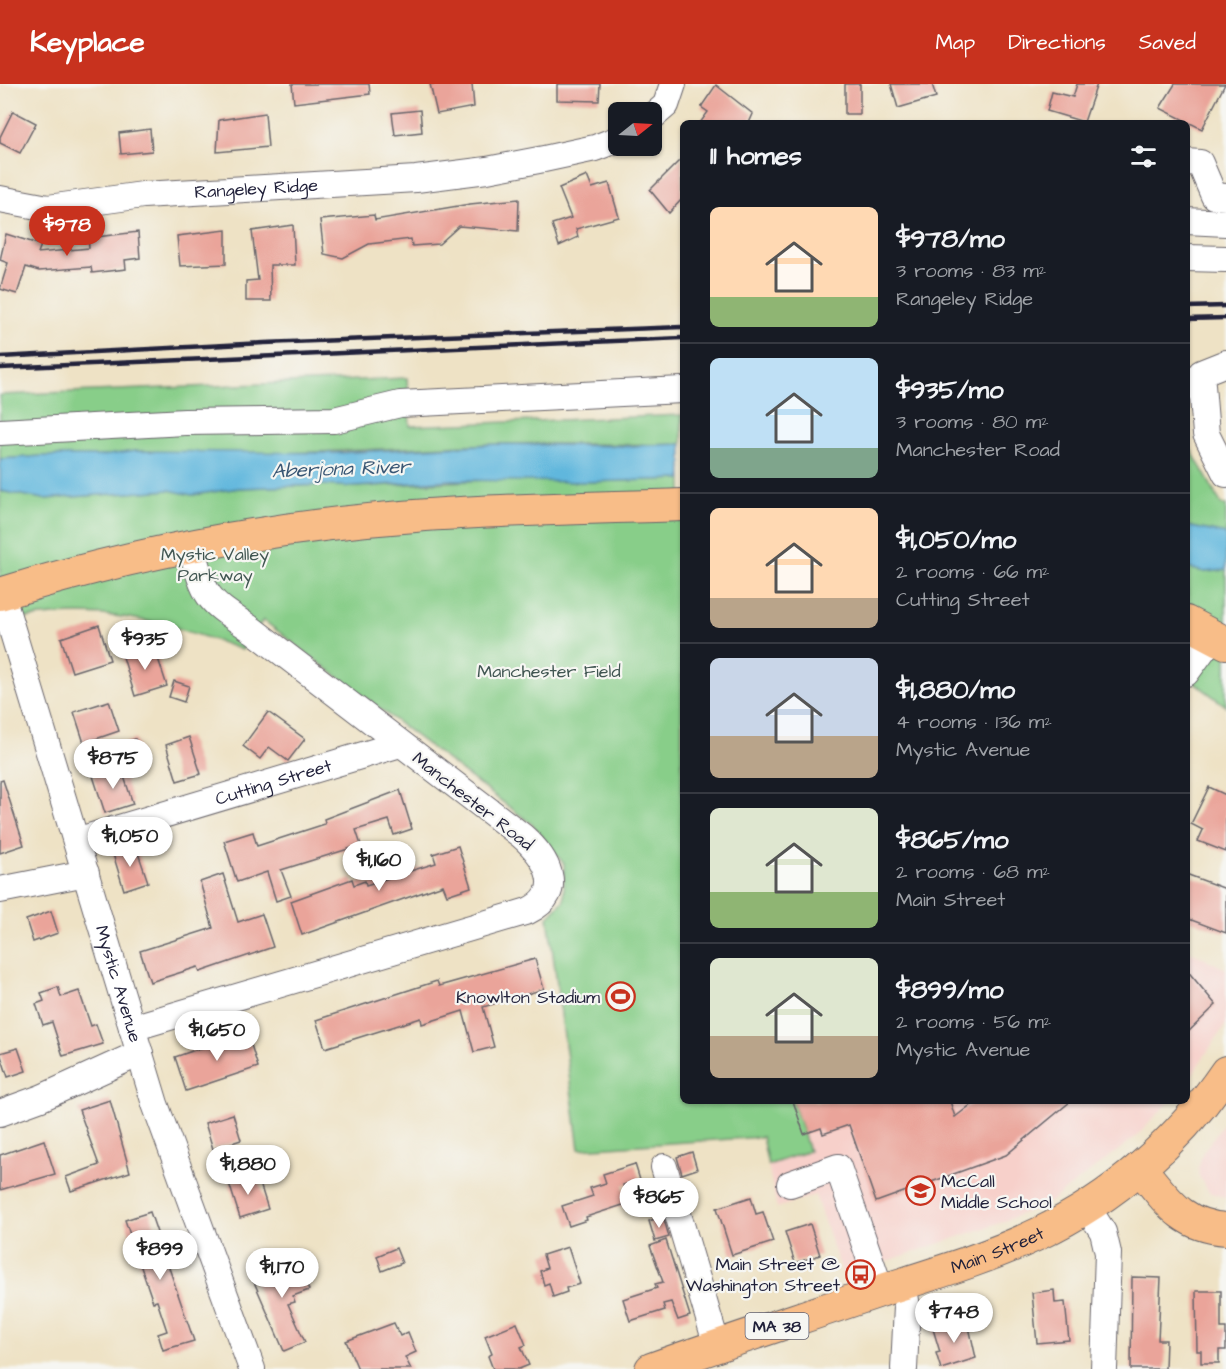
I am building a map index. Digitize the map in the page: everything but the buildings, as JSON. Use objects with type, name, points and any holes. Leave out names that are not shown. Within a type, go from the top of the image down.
[{"type":"main road","points":[[1,593],[87,569],[191,547],[304,528],[415,515],[680,505]]},
{"type":"main road","name":"Main Street","points":[[651,1369],[1030,1238],[1086,1207],[1140,1168],[1195,1113],[1226,1072]]},
{"type":"main road","points":[[1140,1168],[1185,1218],[1199,1225],[1226,1230]]},
{"type":"street","points":[[662,108],[666,105],[673,84]]},
{"type":"street","name":"Rangeley Ridge","points":[[0,199],[48,208],[143,195],[416,179],[511,165],[595,148],[608,143]]},
{"type":"street","points":[[1190,162],[1200,163],[1214,196],[1226,197]]},
{"type":"street","points":[[1190,221],[1226,223]]},
{"type":"street","points":[[1190,258],[1226,259]]},
{"type":"street","points":[[1226,363],[1194,376],[1226,474]]},
{"type":"street","points":[[0,432],[185,422],[334,420],[400,404],[680,390]]},
{"type":"street","name":"Manchester Road","points":[[132,1028],[517,914],[540,904],[547,893],[550,880],[547,865],[537,850],[522,836],[254,631],[217,606],[204,590],[191,547]]},
{"type":"street","name":"Mystic Avenue","points":[[1,593],[170,1149],[252,1369]]},
{"type":"street","points":[[1190,666],[1208,634]]},
{"type":"street","name":"Cutting Street","points":[[76,841],[400,744]]},
{"type":"street","points":[[0,890],[86,873]]},
{"type":"street","points":[[0,1113],[42,1098],[140,1053]]},
{"type":"street","points":[[664,1167],[717,1346]]},
{"type":"street","points":[[790,1184],[838,1167],[892,1287],[907,1306],[904,1369]]},
{"type":"street","points":[[1086,1207],[1103,1233],[1108,1253],[1104,1369]]},
{"type":"shaded area","points":[[1190,951],[1226,969],[1226,1024],[1190,1078]]},
{"type":"shaded area","name":"McCall Middle School","points":[[794,1104],[1167,1104],[1137,1136],[1050,1202],[1000,1223],[843,1276],[815,1195],[777,1208],[768,1165],[809,1151]]},
{"type":"shaded area","points":[[1226,1120],[1226,1198],[1209,1192],[1199,1176],[1198,1168],[1203,1152]]},
{"type":"green space","points":[[407,378],[410,426],[680,415],[680,444],[495,444],[225,454],[135,451],[102,456],[0,459],[0,395]]},
{"type":"green space","points":[[1190,448],[1222,505],[1226,505],[1226,534],[1190,527]]},
{"type":"green space","name":"Manchester Field","points":[[505,479],[586,482],[680,479],[680,1104],[794,1104],[809,1151],[768,1165],[762,1137],[579,1149],[548,917],[564,900],[564,864],[533,825],[263,620],[242,650],[181,629],[123,617],[64,614],[0,623],[0,491],[44,499],[169,490],[193,495],[239,488],[322,485],[355,487]]},
{"type":"green space","points":[[1190,569],[1205,572],[1226,570],[1226,706],[1190,679]]},
{"type":"water","name":"Aberjona River","points":[[498,444],[630,446],[680,444],[680,479],[586,482],[453,480],[355,487],[322,485],[239,488],[192,495],[169,490],[44,499],[0,491],[0,459],[102,456],[135,451],[336,453]]},
{"type":"water","points":[[1190,527],[1226,534],[1226,570],[1205,572],[1190,569]]},
{"type":"railway","points":[[1190,307],[1226,306]]},
{"type":"railway","points":[[1190,319],[1226,318]]},
{"type":"railway","points":[[0,357],[264,343],[680,327]]},
{"type":"railway","points":[[0,368],[680,338]]},
{"type":"place","name":"Knowlton Stadium","points":[[621,997]]},
{"type":"place","name":"McCall Middle School","points":[[920,1191]]},
{"type":"place","name":"Main Street @ Washington Street","points":[[861,1274]]},
{"type":"park label","name":"Mystic Valley Parkway","points":[[215,564]]}]
